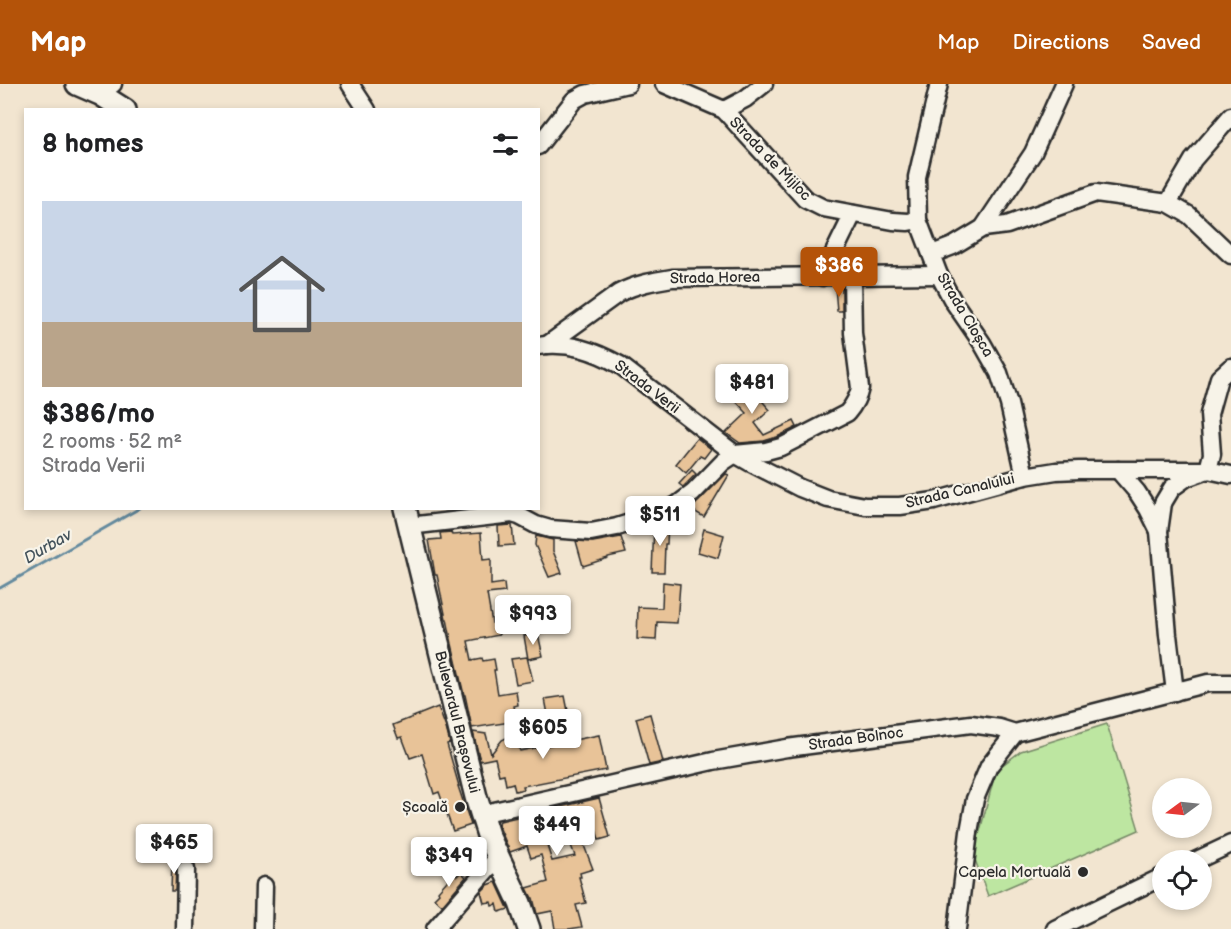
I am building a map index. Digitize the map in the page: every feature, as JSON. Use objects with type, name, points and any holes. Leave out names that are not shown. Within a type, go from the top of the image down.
[{"type":"main road","points":[[77,84],[107,89],[123,108]]},
{"type":"main road","name":"Bulevardul Brașovului","points":[[407,517],[481,814],[529,929]]},
{"type":"street","points":[[350,84],[366,108]]},
{"type":"street","points":[[540,144],[574,100],[585,94],[628,84]]},
{"type":"street","name":"Strada de Mijloc","points":[[664,84],[724,110],[805,199],[823,208],[853,214],[893,221],[918,220]]},
{"type":"street","points":[[724,110],[745,99],[764,84]]},
{"type":"street","name":"Strada Cloșca","points":[[939,84],[917,177],[918,220],[939,275],[999,373],[1010,404],[1025,476]]},
{"type":"street","points":[[983,228],[1033,153],[1064,84]]},
{"type":"street","points":[[1168,203],[1193,160],[1231,116]]},
{"type":"street","points":[[932,254],[953,246],[983,228],[1007,225],[1096,193],[1168,203],[1189,215],[1231,255]]},
{"type":"street","points":[[822,277],[853,214]]},
{"type":"street","name":"Strada Horea","points":[[543,345],[619,293],[629,287],[647,282],[672,278],[939,275]]},
{"type":"street","points":[[407,517],[512,514],[544,528],[580,532],[601,531],[652,516],[677,505],[693,493],[723,462],[735,454],[781,447],[847,413],[854,405],[860,388],[853,333],[852,276]]},
{"type":"street","name":"Strada Verii","points":[[543,345],[571,346],[603,355],[620,365],[735,454]]},
{"type":"street","points":[[1175,692],[1167,634],[1159,531],[1163,503],[1172,488],[1186,478],[1208,470],[1212,454],[1209,414],[1219,378],[1231,367]]},
{"type":"street","name":"Strada Canalului","points":[[735,454],[809,492],[828,499],[865,506],[900,506],[934,501],[1025,476],[1056,471],[1208,470],[1231,475]]},
{"type":"street","points":[[1118,470],[1148,508],[1159,531]]},
{"type":"street","name":"Strada Bolnoc","points":[[481,814],[660,772],[787,748],[971,724],[1015,733],[1209,683],[1231,683]]},
{"type":"street","points":[[957,929],[975,799],[989,766],[1015,733]]},
{"type":"street","points":[[1212,853],[1231,844]]},
{"type":"street","points":[[435,929],[498,857]]},
{"type":"street","points":[[185,929],[186,869]]},
{"type":"street","points":[[1054,929],[1152,882]]},
{"type":"street","points":[[263,929],[264,886]]},
{"type":"green space","points":[[1107,724],[1139,830],[988,896],[973,854],[996,770],[1021,751]]},
{"type":"building","points":[[835,287],[842,287],[842,311],[837,311]]},
{"type":"building","points":[[745,376],[760,392],[757,395],[770,410],[755,423],[764,435],[794,421],[797,427],[764,441],[740,443],[726,433],[747,413],[728,393]]},
{"type":"building","points":[[697,438],[711,449],[704,458],[700,456],[686,473],[676,464]]},
{"type":"building","points":[[692,470],[696,474],[683,487],[679,484]]},
{"type":"building","points":[[726,474],[729,475],[704,517],[692,510],[696,504]]},
{"type":"building","points":[[668,521],[664,572],[652,572],[654,526]]},
{"type":"building","points":[[512,525],[514,545],[499,546],[498,526]]},
{"type":"building","points":[[704,529],[724,535],[718,558],[698,552]]},
{"type":"building","points":[[451,532],[452,535],[481,533],[483,560],[491,559],[491,585],[504,583],[505,592],[487,594],[492,623],[496,622],[499,635],[468,641],[472,660],[494,659],[498,694],[516,691],[518,705],[514,706],[517,721],[472,728],[437,575],[435,575],[429,540],[441,539],[440,533]]},
{"type":"building","points":[[536,536],[553,540],[553,551],[562,573],[549,577],[535,545]]},
{"type":"building","points":[[621,537],[626,553],[583,566],[576,541],[593,542]]},
{"type":"building","points":[[663,582],[680,584],[677,623],[657,622],[656,640],[637,639],[638,607],[662,608]]},
{"type":"building","points":[[538,634],[543,656],[528,659],[524,636]]},
{"type":"building","points":[[527,657],[533,681],[516,684],[511,659]]},
{"type":"building","points":[[565,696],[570,721],[550,725],[545,699]]},
{"type":"building","points":[[438,707],[446,728],[450,743],[447,744],[471,825],[453,831],[439,792],[434,794],[422,754],[410,758],[402,737],[398,738],[393,725]]},
{"type":"building","points":[[650,714],[663,762],[649,765],[636,718]]},
{"type":"building","points":[[473,732],[486,734],[491,754],[502,740],[508,737],[515,740],[520,751],[599,735],[606,770],[523,786],[524,789],[515,791],[513,783],[506,785],[504,774],[499,775],[495,758],[480,761]]},
{"type":"building","points":[[599,798],[610,837],[599,840],[590,809],[572,814],[593,869],[580,873],[581,877],[579,877],[586,903],[576,905],[582,927],[555,929],[552,911],[537,914],[533,898],[527,888],[548,882],[541,855],[531,858],[527,846],[510,852],[498,824],[500,821]],"holes":[[[563,824],[575,856],[552,861],[542,830]]]},
{"type":"building","points":[[172,861],[179,861],[176,869],[175,891],[171,891]]},
{"type":"building","points":[[461,872],[466,877],[442,905],[434,898],[439,893],[438,891],[454,873],[457,876]]},
{"type":"building","points":[[496,882],[509,909],[499,912],[497,904],[492,906],[491,902],[484,903],[481,892],[488,885]]},
{"type":"waterway","name":"Durbav","points":[[0,588],[136,510]]},
{"type":"place","name":"Școală","points":[[460,807]]},
{"type":"place","name":"Capela Mortuală","points":[[1083,872]]}]
